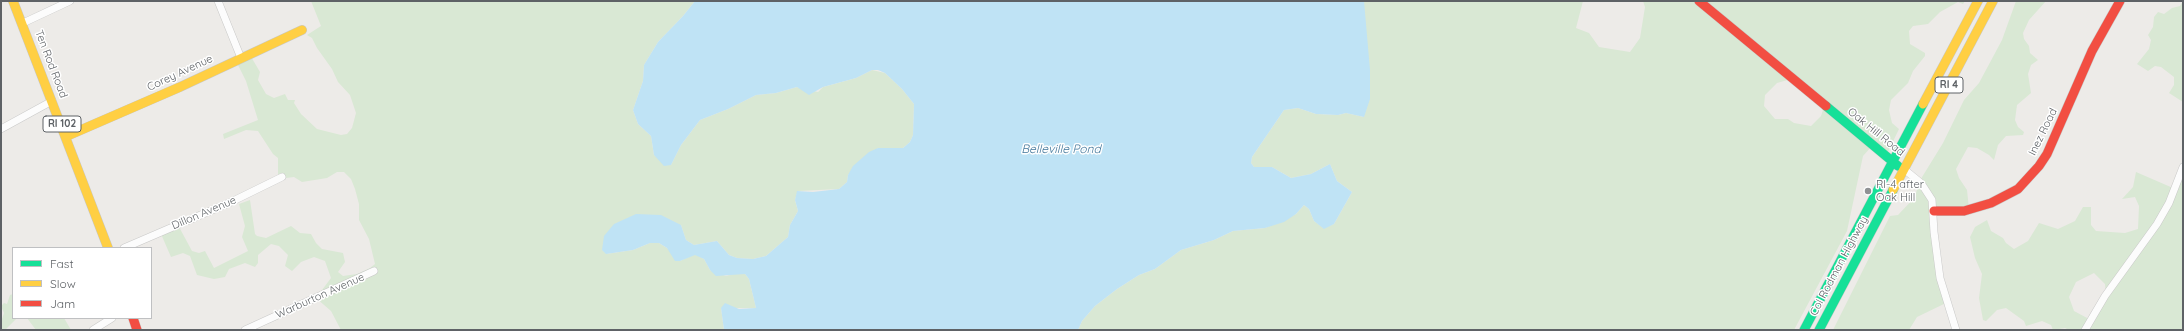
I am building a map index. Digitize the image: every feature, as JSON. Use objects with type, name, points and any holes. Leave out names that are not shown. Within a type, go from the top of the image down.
[{"type":"main road","name":"Ten Rod Road","points":[[13,1],[67,136],[108,247]]},
{"type":"main road","name":"Oak Hill Road","points":[[1698,1],[1893,163],[1905,170]]},
{"type":"main road","name":"Col Rodman Highway","points":[[1804,330],[1978,1]]},
{"type":"main road","name":"Col Rodman Highway","points":[[1819,330],[1994,1]]},
{"type":"main road","name":"Inez Road","points":[[1934,211],[1964,211],[1991,203],[2018,189],[2039,166],[2047,154],[2092,51],[2120,1]]},
{"type":"main road","name":"Corey Avenue","points":[[67,136],[180,87],[302,30]]},
{"type":"main road","points":[[133,319],[137,330]]},
{"type":"street","points":[[23,23],[70,1]]},
{"type":"street","points":[[218,1],[242,58]]},
{"type":"street","points":[[1,129],[52,100]]},
{"type":"street","points":[[2085,330],[2105,296],[2157,224],[2169,203],[2183,167]]},
{"type":"street","name":"Oak Hill Road","points":[[1905,170],[1928,191],[1932,200],[1934,211],[1934,232],[1940,278],[1956,330]]},
{"type":"street","name":"Dillon Avenue","points":[[126,247],[231,202],[282,177]]},
{"type":"street","name":"Warburton Avenue","points":[[245,330],[374,271]]},
{"type":"street","points":[[93,330],[110,319]]},
{"type":"green space","points":[[311,1],[695,1],[658,42],[644,65],[643,81],[633,110],[638,124],[651,136],[654,155],[671,165],[681,145],[700,120],[728,109],[756,95],[776,93],[797,87],[818,92],[823,87],[856,78],[872,70],[885,73],[902,89],[914,104],[913,135],[910,142],[903,148],[878,148],[848,175],[847,182],[839,189],[798,191],[795,200],[798,211],[790,225],[788,237],[766,256],[753,259],[737,258],[729,255],[717,241],[694,245],[686,240],[681,225],[606,254],[633,250],[650,243],[659,243],[667,248],[680,261],[695,254],[704,259],[710,270],[726,276],[733,274],[745,274],[749,279],[756,308],[721,308],[724,330],[341,330],[331,311],[316,298],[331,278],[325,261],[314,257],[301,262],[292,271],[285,266],[288,255],[279,246],[271,244],[258,255],[258,263],[255,267],[245,263],[229,269],[225,277],[214,279],[197,275],[190,256],[183,253],[171,257],[161,234],[178,225],[192,251],[199,253],[205,251],[214,268],[248,251],[242,237],[245,226],[239,204],[250,200],[255,234],[257,236],[266,238],[291,226],[300,233],[311,234],[316,243],[322,249],[343,253],[345,262],[338,272],[343,276],[357,274],[375,264],[369,239],[359,220],[359,204],[355,189],[351,179],[344,172],[337,172],[327,178],[302,182],[294,177],[278,179],[278,158],[273,154],[258,131],[246,130],[224,139],[223,134],[258,120],[246,81],[236,61],[250,55],[260,72],[258,80],[266,94],[274,98],[285,94],[288,100],[295,100],[294,103],[301,114],[317,129],[341,135],[347,134],[352,128],[356,113],[350,95],[338,82],[332,69],[317,48],[312,38],[307,35],[321,26]]},
{"type":"green space","points":[[1364,1],[1583,1],[1576,28],[1589,33],[1599,47],[1630,52],[1640,38],[1645,7],[1643,1],[1965,1],[1963,4],[1958,2],[1940,12],[1928,24],[1913,26],[1909,31],[1910,44],[1925,53],[1925,56],[1913,71],[1908,83],[1891,100],[1889,110],[1892,123],[1899,129],[1886,156],[1872,146],[1863,156],[1847,231],[1794,330],[1078,330],[1082,321],[1095,306],[1117,289],[1139,275],[1155,269],[1181,250],[1214,240],[1233,231],[1265,228],[1296,214],[1304,205],[1309,209],[1314,221],[1324,228],[1334,224],[1352,192],[1337,181],[1330,164],[1311,174],[1291,178],[1272,167],[1254,167],[1251,163],[1252,157],[1284,110],[1298,108],[1316,114],[1338,115],[1346,113],[1364,117]],"holes":[[[1791,79],[1824,107],[1821,116],[1811,126],[1794,123],[1788,119],[1775,119],[1764,106],[1765,95],[1777,83]]]},
{"type":"green space","points":[[2016,1],[2046,1],[2029,20],[2023,33],[2024,39],[2029,46],[2030,53],[2038,60],[2031,65],[2028,74],[2031,93],[2017,105],[2015,120],[2018,127],[2024,132],[2023,135],[2006,136],[1998,145],[1994,160],[1989,155],[1977,148],[1968,147],[1956,169],[1959,178],[1967,190],[1969,209],[1933,214],[1946,303],[1917,317],[1909,330],[1833,330],[1890,216],[1898,215],[1915,197],[1919,182],[1943,143],[1964,100],[1979,83],[2002,40]]},
{"type":"green space","points":[[2183,1],[2183,102],[2169,93],[2174,85],[2174,77],[2161,67],[2155,66],[2148,71],[2137,64],[2149,49],[2151,40],[2148,35],[2153,27],[2154,17],[2158,12],[2164,14],[2172,8],[2180,6]]},
{"type":"green space","points":[[2136,172],[2173,188],[2177,179],[2183,178],[2183,330],[2069,330],[2065,328],[2053,330],[2051,325],[2042,321],[2026,326],[2024,321],[2006,308],[1997,310],[1986,321],[1983,320],[1979,298],[1982,274],[1975,258],[1970,237],[1975,227],[1987,220],[1991,231],[2003,238],[2006,243],[2014,249],[2028,241],[2039,223],[2058,229],[2075,221],[2083,207],[2091,207],[2091,225],[2096,231],[2125,233],[2138,229],[2139,206],[2135,197],[2122,199],[2133,187]],"holes":[[[2094,273],[2105,284],[2106,296],[2089,319],[2074,311],[2069,297],[2076,282]]]},
{"type":"green space","points":[[12,294],[12,319],[16,319],[5,330],[1,330],[1,322],[4,313],[1,306],[4,303],[7,304],[10,295]]},
{"type":"green space","points":[[28,319],[65,319],[71,330],[36,330]]},
{"type":"water","name":"Belleville Pond","points":[[695,1],[1364,1],[1370,70],[1370,99],[1364,117],[1346,113],[1338,115],[1316,114],[1298,108],[1284,110],[1252,157],[1251,163],[1254,167],[1272,167],[1291,178],[1311,174],[1330,164],[1337,181],[1352,192],[1334,224],[1324,229],[1314,221],[1309,209],[1304,205],[1296,214],[1284,222],[1265,228],[1233,231],[1214,240],[1181,250],[1155,269],[1139,275],[1117,289],[1095,306],[1082,321],[1078,330],[724,330],[721,308],[725,303],[739,309],[756,308],[749,279],[745,274],[716,276],[710,270],[704,259],[695,255],[680,261],[675,261],[667,248],[659,243],[650,243],[633,250],[606,254],[602,250],[604,236],[614,224],[636,214],[661,215],[681,225],[686,240],[694,245],[717,241],[729,255],[737,258],[753,259],[766,256],[788,237],[790,225],[798,211],[795,200],[797,191],[813,192],[839,189],[847,182],[848,175],[853,166],[869,152],[878,148],[903,148],[910,142],[913,135],[914,104],[902,89],[885,73],[878,70],[872,70],[856,78],[823,87],[809,95],[797,87],[776,93],[756,95],[728,109],[700,120],[681,145],[671,165],[664,166],[654,155],[651,136],[638,124],[633,110],[643,81],[644,65],[658,42]]},
{"type":"traffic: fast","points":[[1804,330],[1923,104]]},
{"type":"traffic: fast","points":[[1826,106],[1898,166]]},
{"type":"traffic: fast","points":[[1819,330],[1893,190]]},
{"type":"traffic: slow","points":[[13,1],[108,247]]},
{"type":"traffic: slow","points":[[1923,104],[1978,1]]},
{"type":"traffic: slow","points":[[1893,190],[1993,1]]},
{"type":"traffic: slow","points":[[67,136],[180,87],[302,30]]},
{"type":"traffic: jam","points":[[1699,1],[1826,106]]},
{"type":"traffic: jam","points":[[1934,211],[1964,211],[1991,203],[2018,189],[2039,166],[2047,154],[2092,51],[2120,1]]},
{"type":"traffic: jam","points":[[133,319],[137,330]]},
{"type":"place","name":"RI-4 after Oak Hill","points":[[1868,191]]}]
